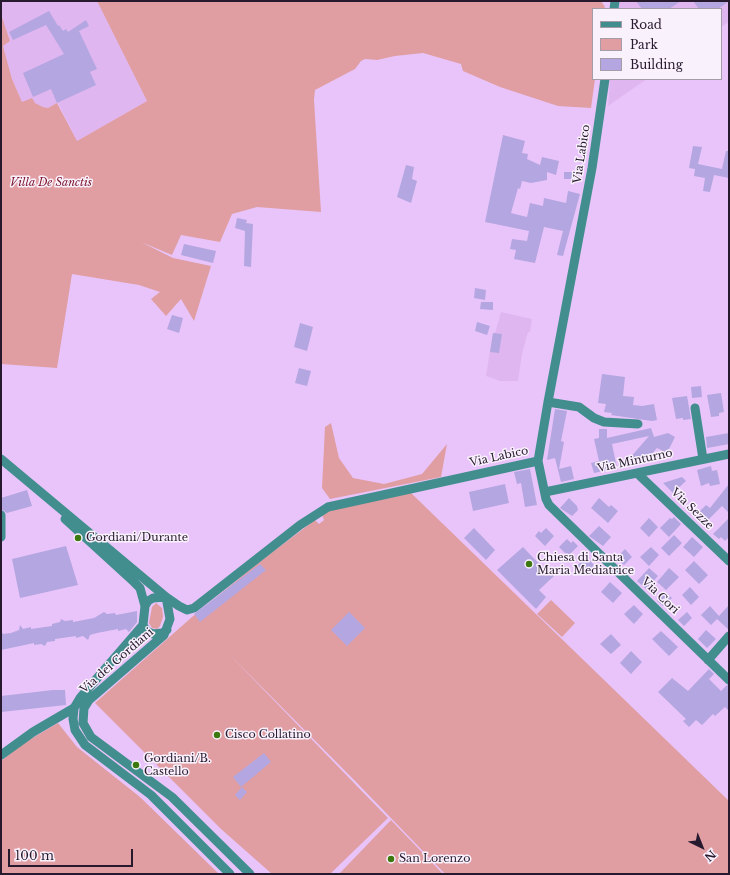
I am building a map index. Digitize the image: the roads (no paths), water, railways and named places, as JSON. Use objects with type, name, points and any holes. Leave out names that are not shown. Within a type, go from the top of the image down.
[{"type":"street","name":"Via Labico","points":[[166,597],[181,608],[188,610],[194,608],[300,525],[328,507],[538,461],[592,168],[605,80]]},
{"type":"street","points":[[548,402],[580,407],[597,420],[604,422],[638,424]]},
{"type":"street","points":[[695,408],[704,459]]},
{"type":"street","name":"Via Minturno","points":[[545,492],[729,454]]},
{"type":"street","points":[[1,459],[166,597],[170,616],[167,630],[162,633],[153,634],[146,631],[143,625],[144,606],[140,588],[71,525],[49,500]]},
{"type":"street","name":"Via Cori","points":[[538,461],[549,505],[729,680]]},
{"type":"street","name":"Via Sezze","points":[[638,474],[729,561]]},
{"type":"street","points":[[1,515],[1,537]]},
{"type":"street","points":[[144,606],[152,598],[166,597]]},
{"type":"street","name":"Via dei Gordiani","points":[[74,708],[104,668],[136,635],[143,625]]},
{"type":"street","name":"Via dei Gordiani","points":[[167,630],[158,642],[89,700],[84,708],[83,723],[91,737],[175,800],[250,874]]},
{"type":"street","points":[[708,660],[729,636]]},
{"type":"street","points":[[1,754],[50,721],[74,708],[74,727],[83,743],[150,795],[230,874]]},
{"type":"place","name":"Gordiani/Durante","points":[[78,538]]},
{"type":"place","name":"Chiesa di Santa Maria Mediatrice","points":[[529,564]]},
{"type":"place","name":"Cisco Collatino","points":[[217,735]]},
{"type":"place","name":"Gordiani/B. Castello","points":[[136,765]]},
{"type":"place","name":"San Lorenzo","points":[[391,859]]},
{"type":"park label","name":"Villa De Sanctis","points":[[51,183]]}]
